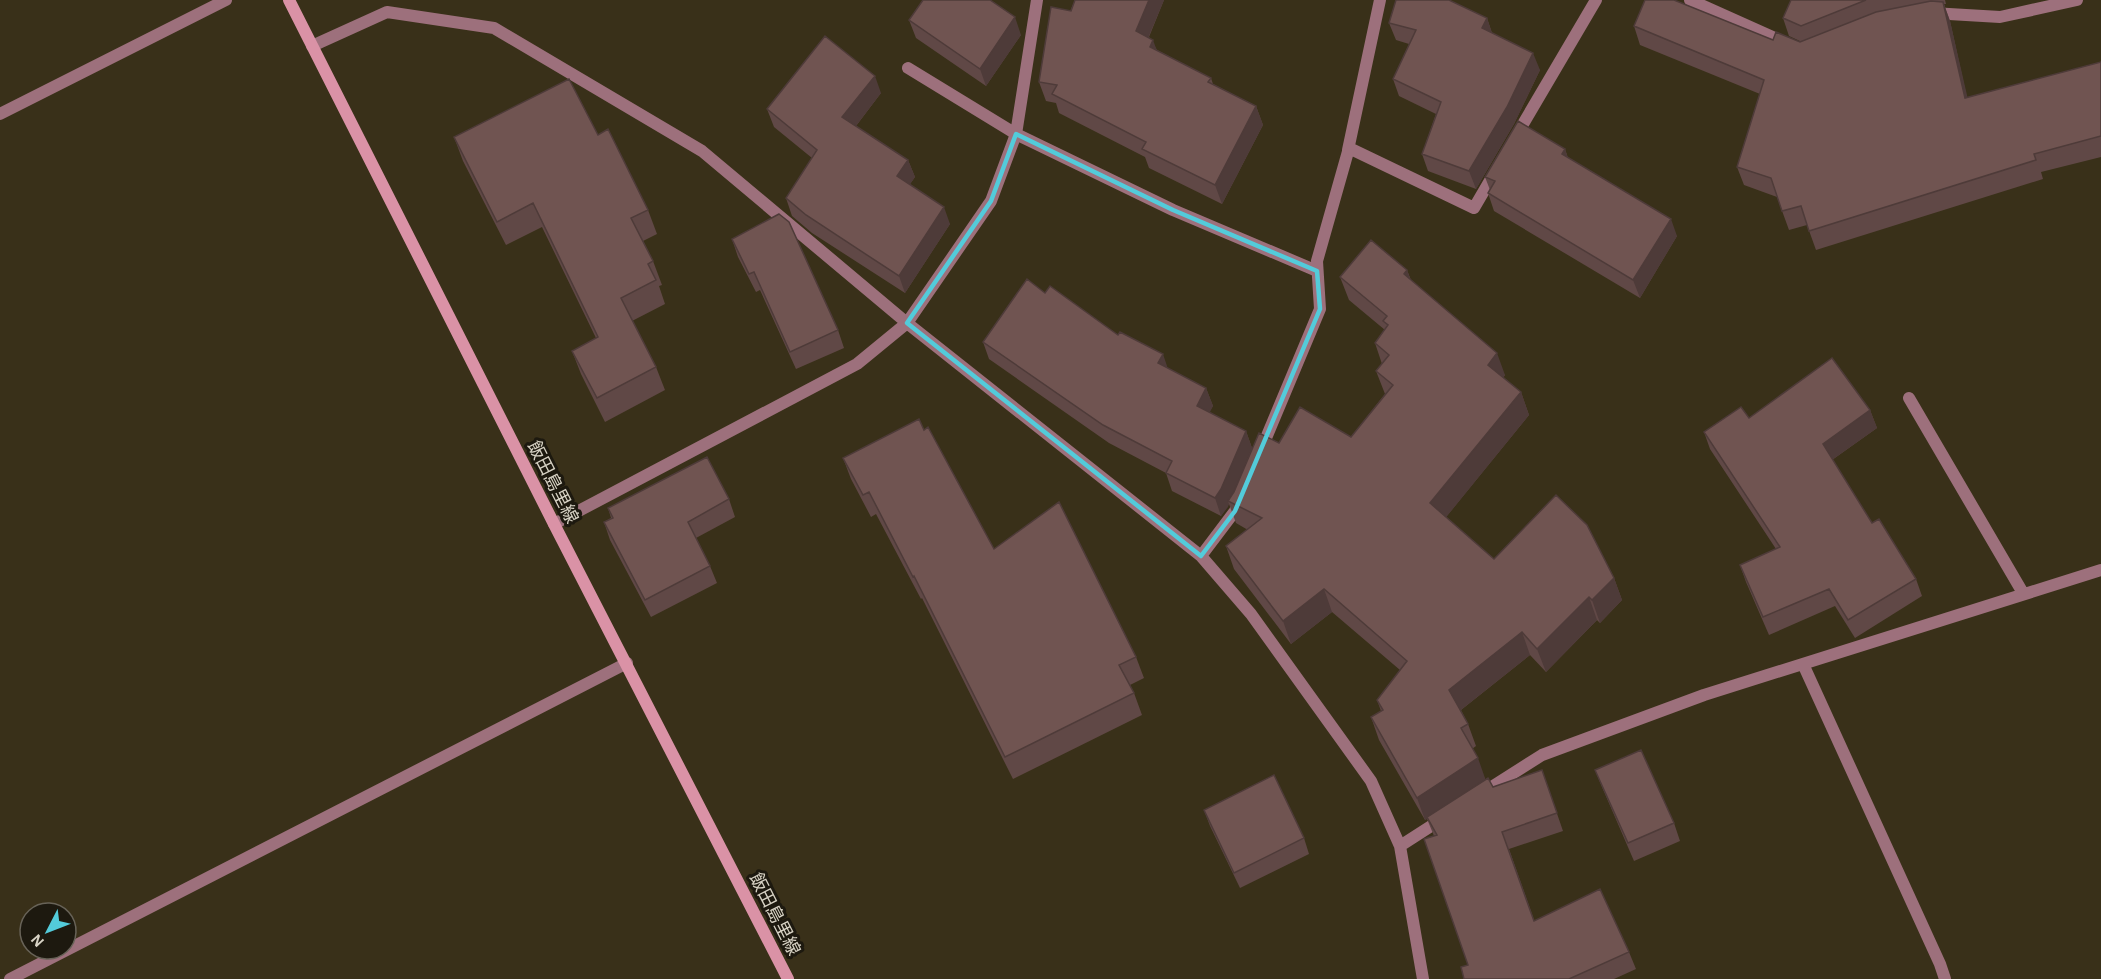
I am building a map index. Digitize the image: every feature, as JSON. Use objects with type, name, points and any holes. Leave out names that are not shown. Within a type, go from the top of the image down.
[{"type":"main road","name":"飯田島里線","points":[[289,0],[554,524],[788,979]]},
{"type":"street","points":[[0,114],[226,0]]},
{"type":"street","points":[[554,524],[857,363],[907,323],[991,201],[1016,134],[1037,0]]},
{"type":"street","points":[[1258,458],[1320,309],[1317,261],[1348,150],[1380,0]]},
{"type":"street","points":[[1348,150],[1349,148],[1474,208],[1596,0]]},
{"type":"street","points":[[1690,0],[1796,48]]},
{"type":"street","points":[[1925,14],[1937,12],[2000,17],[2077,0]]},
{"type":"street","points":[[312,46],[387,12],[495,28],[702,151],[907,323],[1201,556],[1251,614],[1371,782],[1400,846],[1423,979]]},
{"type":"street","points":[[908,68],[1016,134],[1173,210],[1317,271]]},
{"type":"street","points":[[1909,398],[2023,593]]},
{"type":"street","points":[[1201,556],[1235,511],[1244,490]]},
{"type":"street","points":[[1400,846],[1542,755],[1704,694],[2101,570]]},
{"type":"street","points":[[10,979],[627,663]]},
{"type":"street","points":[[1803,664],[1945,979]]},
{"type":"highlighted area","points":[[1016,134],[1173,210],[1317,271],[1320,309],[1235,511],[1201,556],[907,323],[991,201]]},
{"type":"building","points":[[923,0],[990,0],[1015,17],[980,69],[909,20]]},
{"type":"building","points":[[1075,0],[1149,0],[1136,31],[1153,40],[1150,47],[1211,78],[1208,82],[1256,106],[1215,185],[1142,149],[1146,142],[1052,94],[1057,85],[1039,82],[1051,7],[1071,11]]},
{"type":"building","points":[[1396,0],[1449,0],[1487,18],[1482,28],[1533,53],[1507,107],[1469,171],[1422,154],[1441,102],[1393,79],[1416,30],[1389,23]]},
{"type":"building","points":[[1645,0],[1674,0],[1773,40],[1776,32],[1800,42],[1876,12],[1931,1],[1943,2],[1965,98],[2101,62],[2101,136],[2034,154],[2036,160],[1809,231],[1801,206],[1782,211],[1771,178],[1737,167],[1764,80],[1634,26]]},
{"type":"building","points":[[1791,0],[1866,0],[1801,26],[1783,18]]},
{"type":"building","points":[[825,36],[875,76],[842,117],[908,160],[897,176],[944,207],[899,276],[806,215],[786,198],[817,150],[767,109]]},
{"type":"building","points":[[569,79],[598,135],[608,129],[648,210],[631,218],[653,261],[648,264],[656,280],[621,298],[656,367],[597,398],[572,351],[598,337],[533,203],[497,222],[454,137]]},
{"type":"building","points":[[1518,121],[1565,149],[1562,154],[1671,219],[1633,280],[1488,193],[1495,181],[1485,177]]},
{"type":"building","points":[[779,214],[789,222],[838,330],[790,352],[754,272],[749,274],[732,239]]},
{"type":"building","points":[[1371,240],[1407,270],[1404,274],[1497,353],[1488,365],[1521,392],[1430,503],[1494,559],[1556,495],[1587,525],[1614,578],[1592,600],[1589,597],[1537,649],[1522,632],[1449,690],[1468,724],[1461,728],[1478,758],[1417,798],[1371,717],[1383,710],[1377,700],[1407,661],[1324,589],[1283,621],[1226,546],[1262,518],[1228,501],[1259,433],[1279,443],[1300,407],[1351,437],[1393,385],[1376,371],[1389,355],[1375,343],[1388,325],[1383,321],[1387,316],[1340,277]]},
{"type":"building","points":[[1027,279],[1045,293],[1050,286],[1118,335],[1120,332],[1163,354],[1158,363],[1206,388],[1197,406],[1246,431],[1215,498],[1166,473],[1172,461],[1103,425],[983,342]]},
{"type":"building","points":[[1832,358],[1870,410],[1823,444],[1872,523],[1879,519],[1916,579],[1848,620],[1829,589],[1763,617],[1740,565],[1780,547],[1704,432],[1741,407],[1749,418]]},
{"type":"building","points":[[919,419],[924,430],[928,427],[994,549],[1059,502],[1136,657],[1119,665],[1134,693],[1005,757],[869,492],[863,495],[843,458]]},
{"type":"building","points":[[707,457],[729,499],[688,522],[710,566],[645,600],[604,522],[613,518],[608,508]]},
{"type":"building","points":[[1641,750],[1674,823],[1628,843],[1595,770]]},
{"type":"building","points":[[1542,770],[1557,813],[1502,832],[1534,921],[1600,889],[1629,952],[1569,979],[1464,979],[1461,967],[1468,965],[1424,839],[1437,835],[1427,817],[1488,778],[1493,787]]},
{"type":"building","points":[[1274,775],[1304,838],[1234,873],[1204,810]]}]
